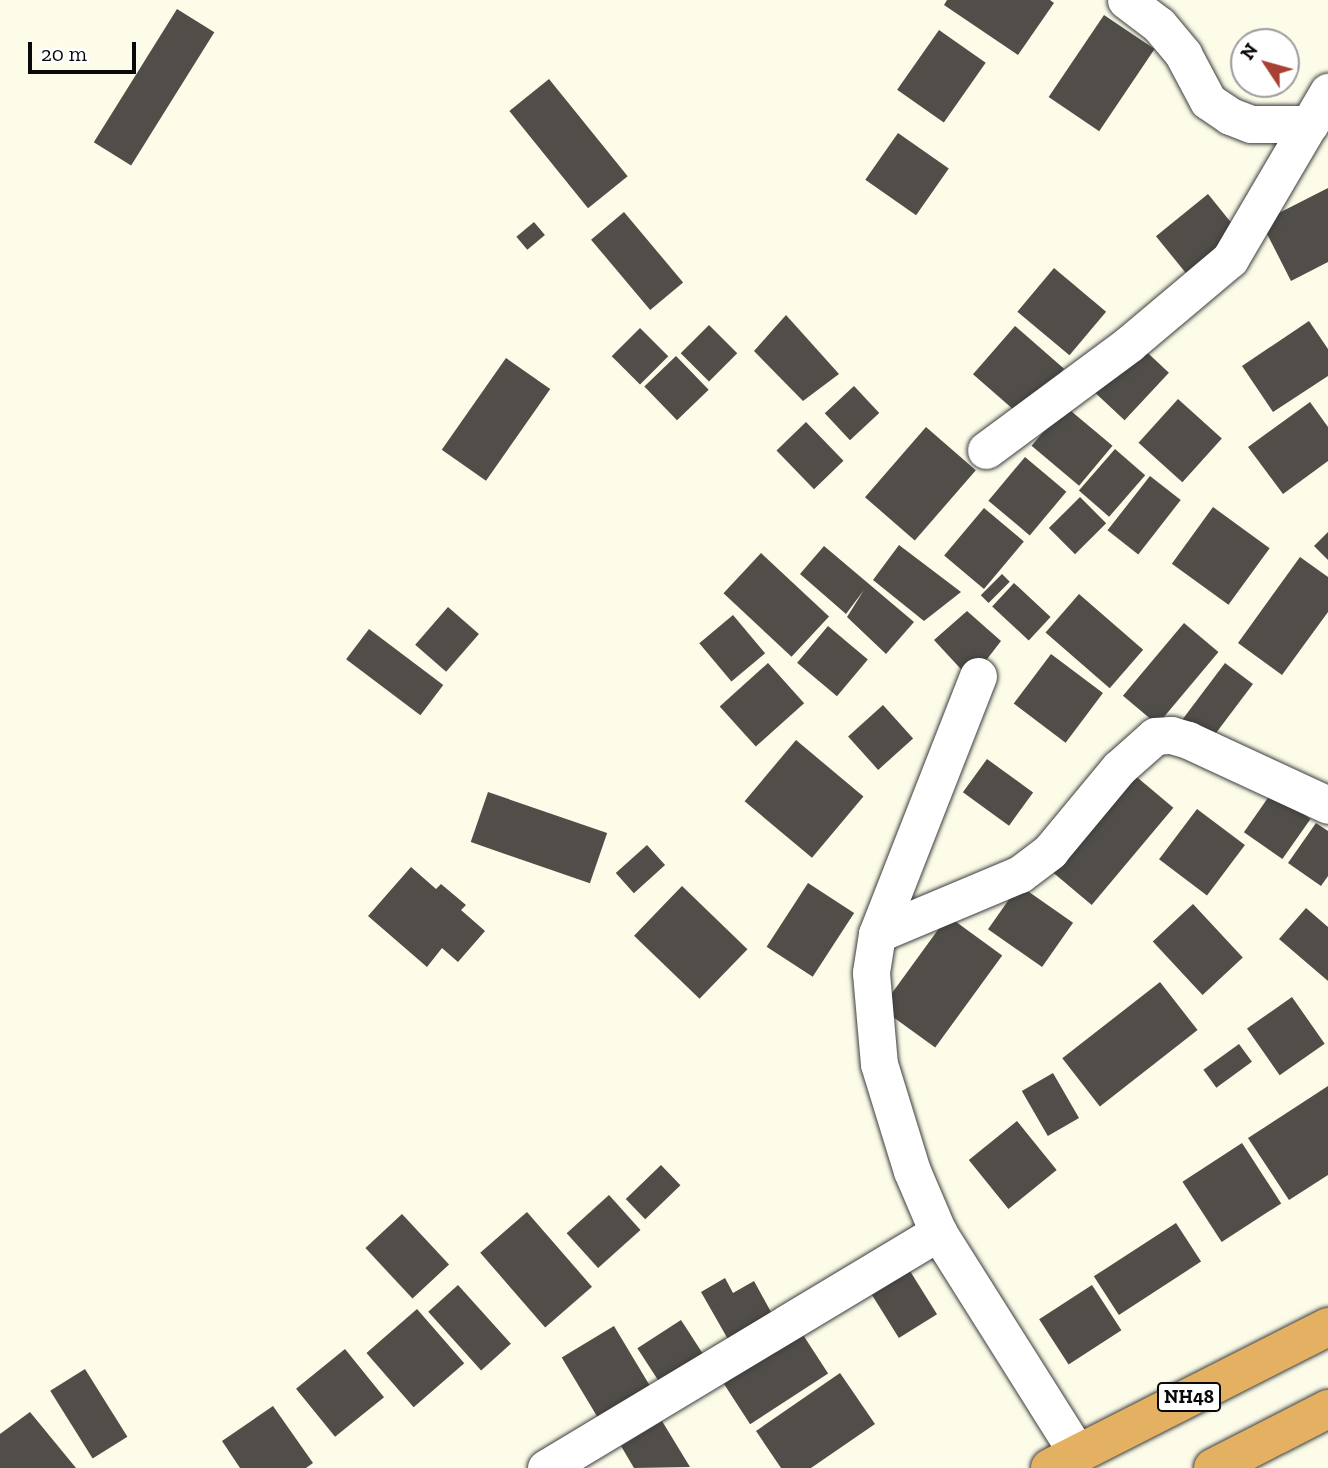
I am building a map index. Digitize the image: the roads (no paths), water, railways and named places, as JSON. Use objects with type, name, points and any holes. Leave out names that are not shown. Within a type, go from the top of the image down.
[{"type":"highway","name":"NH48","points":[[1064,1461],[1328,1326]]},
{"type":"highway","points":[[1213,1468],[1328,1409]]},
{"type":"street","points":[[1126,0],[1159,26],[1184,54],[1208,101],[1230,116],[1251,124],[1310,124]]},
{"type":"street","points":[[986,450],[1129,344],[1230,259],[1328,92]]},
{"type":"street","points":[[978,676],[877,934],[871,973],[879,1064],[912,1171],[938,1232],[1064,1461]]},
{"type":"street","points":[[877,934],[1020,873],[1050,851],[1119,768],[1155,736],[1171,734],[1188,740],[1328,805]]},
{"type":"street","points":[[546,1468],[938,1232]]}]
